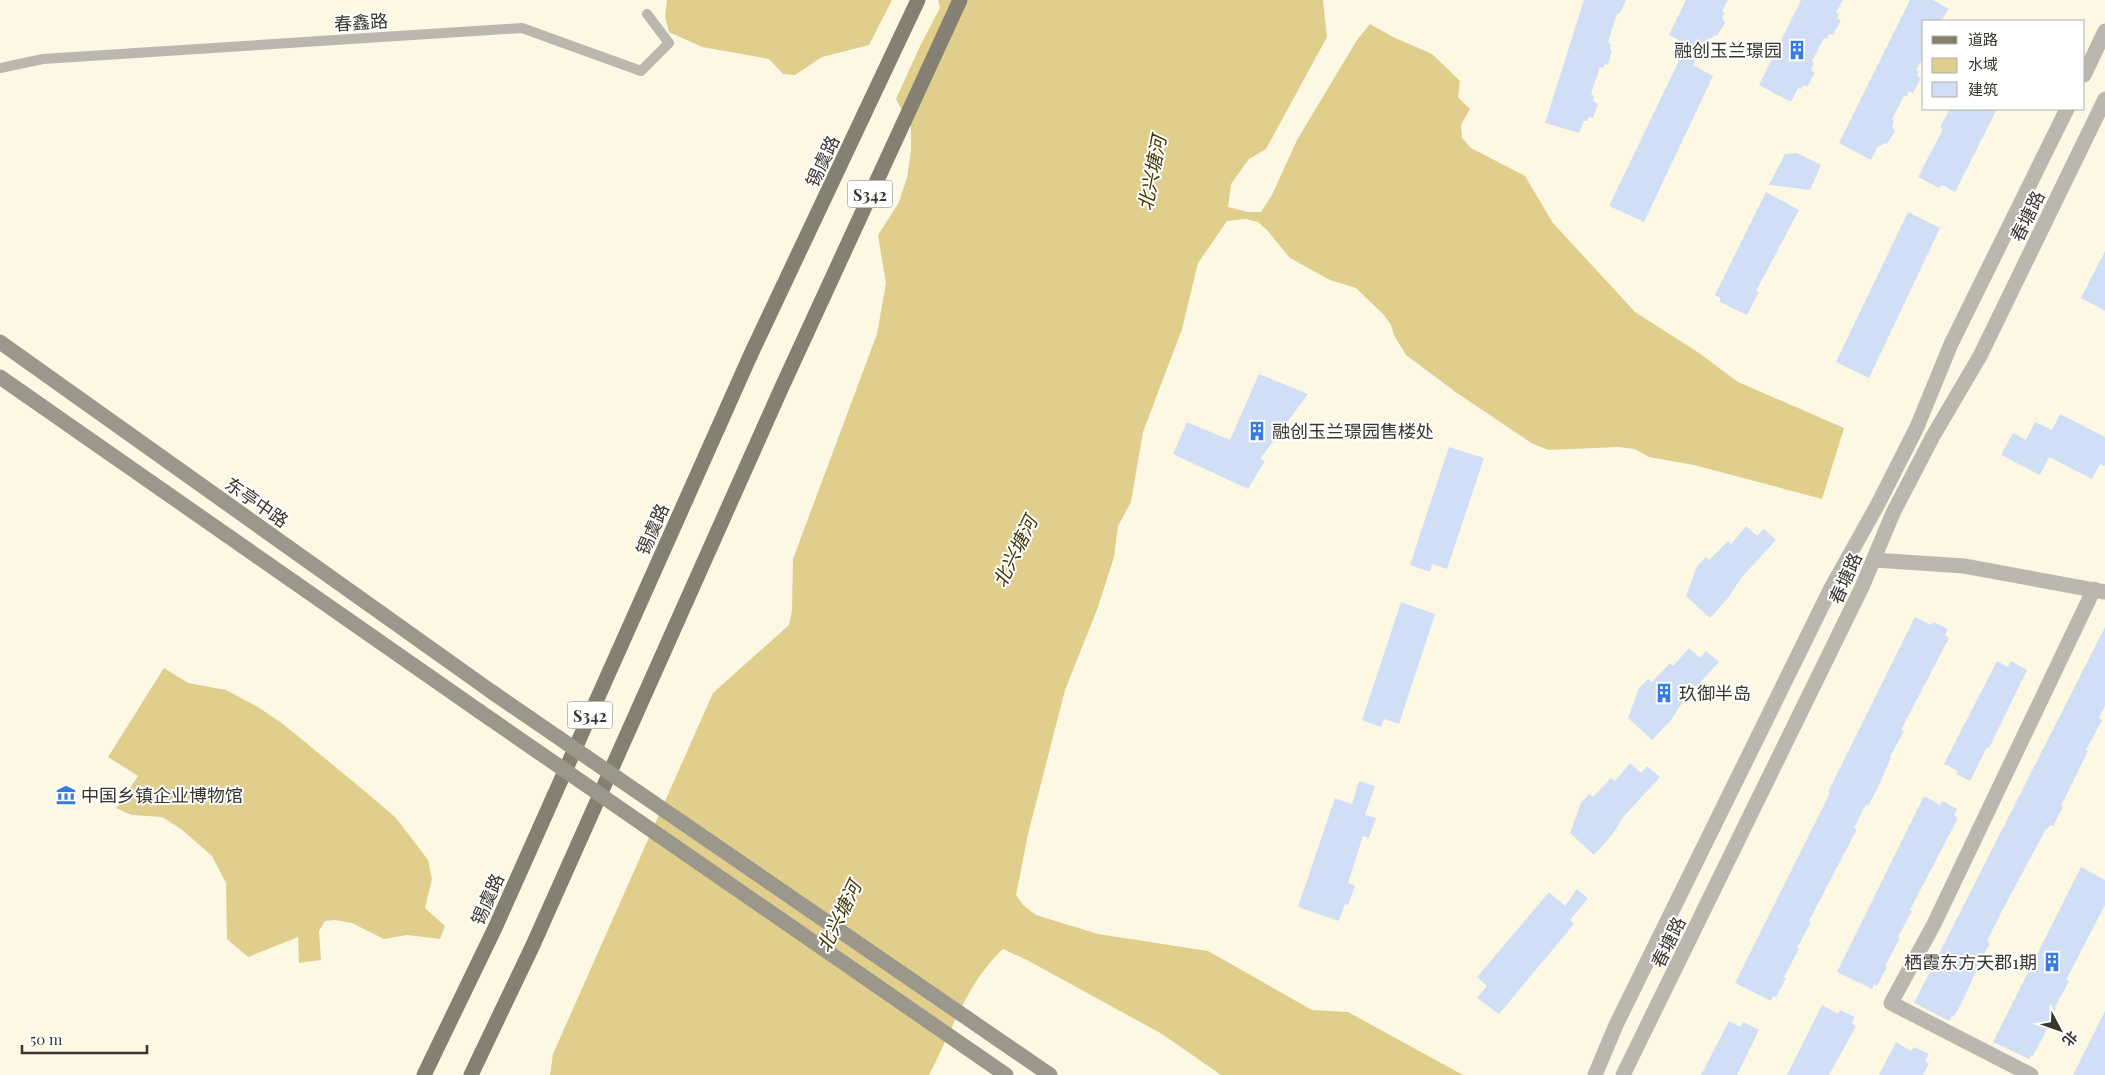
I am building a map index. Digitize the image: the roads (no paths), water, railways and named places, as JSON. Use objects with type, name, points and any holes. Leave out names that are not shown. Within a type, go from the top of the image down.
[{"type":"main road","name":"锡虞路","points":[[424,1075],[495,928],[751,354],[918,0]]},
{"type":"main road","name":"S342","points":[[471,1075],[537,936],[781,388],[960,0]]},
{"type":"main road","name":"东亭中路","points":[[0,342],[492,692],[1050,1075]]},
{"type":"main road","points":[[0,377],[1006,1075]]},
{"type":"street","points":[[2085,73],[2105,31]]},
{"type":"street","name":"春塘路","points":[[1623,1075],[1862,587],[1893,513],[1933,436],[1980,356],[2105,99]]},
{"type":"street","name":"春塘路","points":[[1595,1075],[1621,1016],[1830,590],[1878,504],[1917,427],[1952,344],[2067,110]]},
{"type":"street","points":[[1874,560],[1964,566],[2100,590],[1934,924],[1891,1003],[2031,1075]]},
{"type":"lane","name":"春鑫路","points":[[0,68],[43,59],[522,28],[641,71],[669,43],[648,14]]},
{"type":"water","points":[[667,0],[892,0],[869,45],[822,57],[795,75],[783,74],[769,59],[702,47],[669,32],[665,17]]},
{"type":"water","name":"北兴塘河","points":[[938,0],[1323,0],[1327,37],[1266,149],[1249,159],[1231,184],[1228,207],[1248,212],[1261,212],[1272,195],[1297,140],[1357,40],[1370,24],[1393,37],[1432,54],[1460,81],[1458,97],[1470,109],[1461,125],[1462,138],[1471,148],[1525,176],[1553,223],[1635,312],[1699,353],[1738,382],[1844,428],[1822,499],[1694,465],[1649,457],[1635,449],[1618,447],[1549,450],[1533,444],[1457,393],[1406,355],[1394,335],[1391,325],[1383,314],[1356,288],[1330,280],[1290,258],[1258,222],[1246,219],[1227,221],[1198,263],[1182,329],[1143,432],[1131,502],[1118,526],[1114,557],[1098,607],[1065,690],[1028,834],[1016,895],[1023,905],[1036,915],[1098,934],[1208,951],[1312,1010],[1348,1012],[1463,1075],[1221,1075],[1162,1034],[1027,960],[1003,949],[990,962],[970,992],[929,1075],[550,1075],[553,1054],[713,693],[789,625],[792,611],[793,559],[877,334],[886,283],[878,235],[898,204],[907,178],[911,151],[911,127],[896,99],[940,8]]},
{"type":"water","points":[[164,668],[188,683],[226,690],[258,707],[283,724],[396,818],[428,860],[432,879],[425,908],[445,926],[440,939],[407,935],[384,939],[352,923],[335,920],[325,921],[319,931],[321,960],[299,963],[298,937],[248,957],[227,939],[226,883],[212,856],[181,829],[162,817],[132,815],[116,808],[138,776],[108,757]]},
{"type":"place","name":"融创玉兰璟园","points":[[1797,50]]},
{"type":"place","name":"融创玉兰璟园售楼处","points":[[1257,431]]},
{"type":"place","name":"玖御半岛","points":[[1664,693]]},
{"type":"place","name":"中国乡镇企业博物馆","points":[[66,795]]},
{"type":"place","name":"栖霞东方天郡1期","points":[[2052,962]]}]
